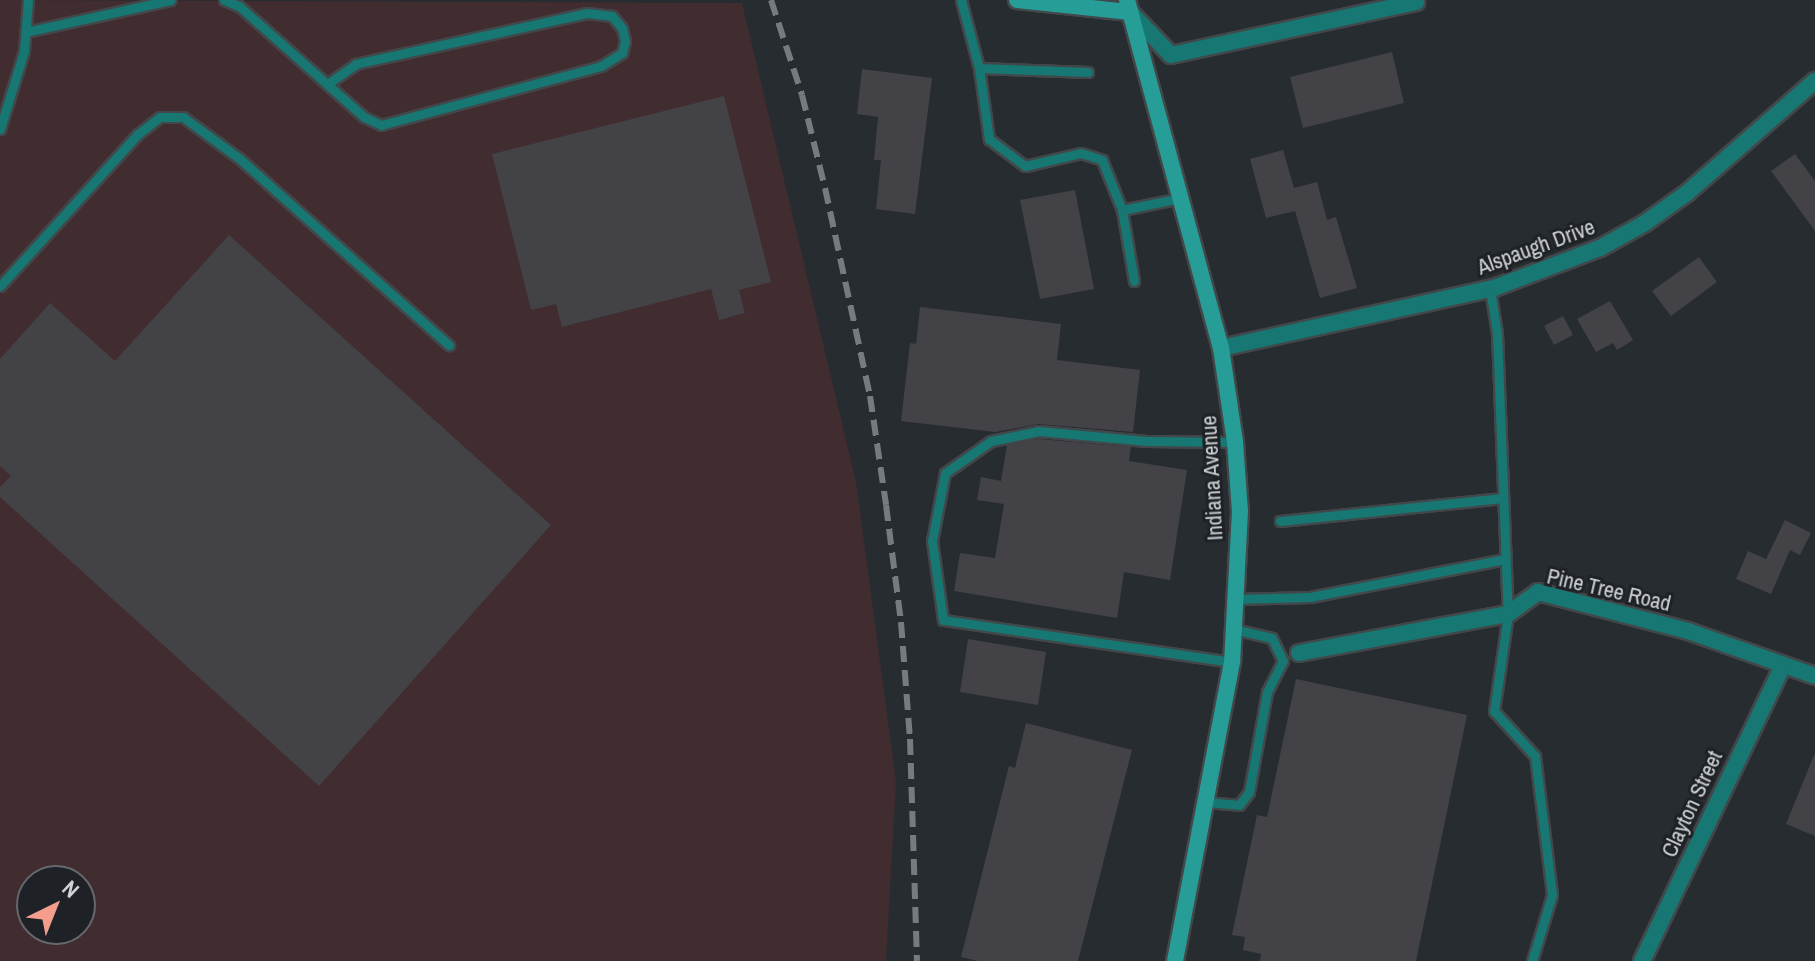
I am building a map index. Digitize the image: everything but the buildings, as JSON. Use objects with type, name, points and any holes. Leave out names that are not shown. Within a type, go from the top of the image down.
[{"type":"main road","points":[[1017,0],[1129,6]]},
{"type":"main road","name":"Indiana Avenue","points":[[1129,6],[1221,348],[1235,442],[1240,511],[1232,662],[1175,961]]},
{"type":"street","points":[[1129,6],[1171,55],[1416,2]]},
{"type":"street","name":"Alspaugh Drive","points":[[1221,348],[1490,289],[1553,269],[1600,248],[1645,223],[1699,183],[1815,81]]},
{"type":"street","name":"Pine Tree Road","points":[[1299,653],[1508,614],[1538,592],[1688,631],[1815,676]]},
{"type":"street","name":"Clayton Street","points":[[1642,961],[1783,666]]},
{"type":"lane","points":[[0,129],[24,51],[28,0]]},
{"type":"lane","points":[[26,32],[170,0]]},
{"type":"lane","points":[[224,0],[239,6],[364,117],[381,125],[601,66],[622,53],[625,41],[622,28],[612,16],[587,13],[356,64],[327,84]]},
{"type":"lane","points":[[961,0],[979,68],[989,139],[1025,166],[1081,153],[1102,160],[1122,210],[1134,281]]},
{"type":"lane","points":[[979,68],[1088,72]]},
{"type":"lane","points":[[0,286],[138,134],[160,117],[183,117],[240,159],[449,345]]},
{"type":"lane","points":[[1122,210],[1180,198]]},
{"type":"lane","points":[[1490,289],[1497,333],[1501,498],[1508,614],[1494,711],[1535,756],[1552,895],[1532,961]]},
{"type":"lane","points":[[1232,662],[943,620],[932,541],[945,473],[991,441],[1039,431],[1147,441],[1235,442]]},
{"type":"lane","points":[[1280,521],[1501,498]]},
{"type":"lane","points":[[1236,599],[1310,597],[1505,559]]},
{"type":"lane","points":[[1206,802],[1239,805],[1249,792],[1267,692],[1283,661],[1272,638],[1234,629]]},
{"type":"shaded area","points":[[0,0],[742,3],[856,482],[896,782],[886,961],[0,961]]},
{"type":"railway","points":[[771,0],[802,95],[870,396],[901,622],[910,739],[917,961]]}]
